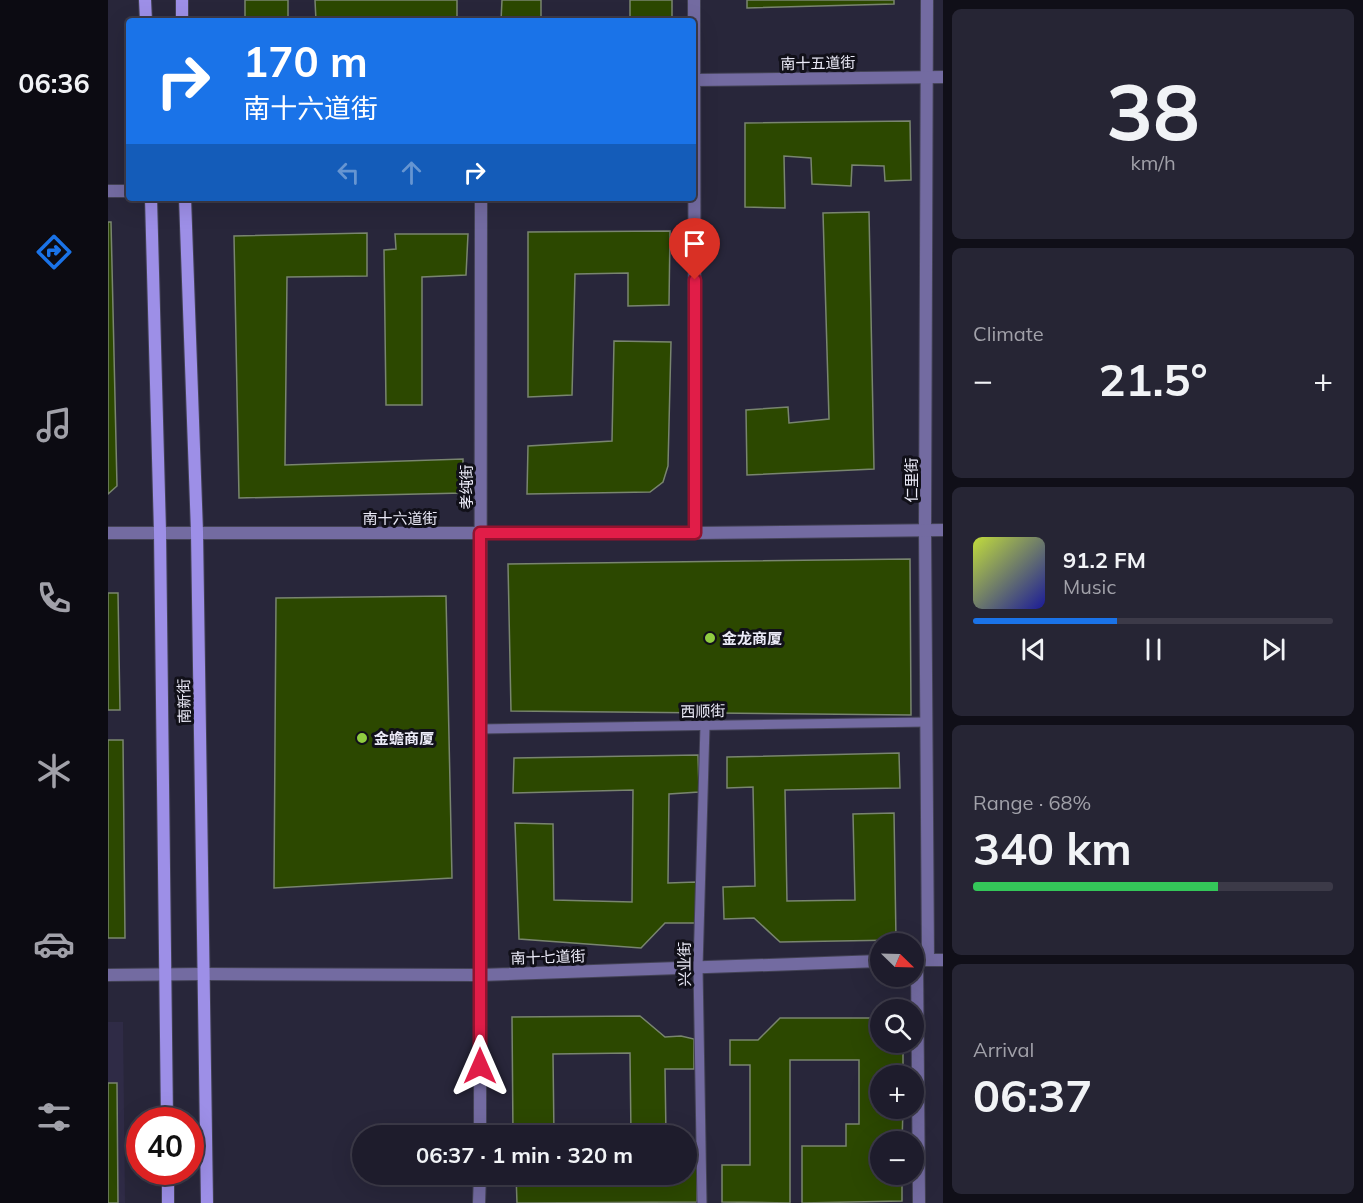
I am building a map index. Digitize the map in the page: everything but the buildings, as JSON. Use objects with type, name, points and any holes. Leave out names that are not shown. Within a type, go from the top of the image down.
[{"type":"main road","points":[[146,0],[146,18]]},
{"type":"main road","points":[[182,0],[182,18]]},
{"type":"main road","name":"南新街","points":[[151,201],[160,532],[167,1107]]},
{"type":"main road","name":"南新街","points":[[185,201],[197,532],[207,1203]]},
{"type":"main road","points":[[168,1185],[168,1203]]},
{"type":"street","points":[[694,0],[694,18]]},
{"type":"street","name":"仁里街","points":[[920,933],[927,722],[927,0]]},
{"type":"street","name":"南十五道街","points":[[696,80],[943,77]]},
{"type":"street","points":[[108,191],[126,191]]},
{"type":"street","name":"孝纯街","points":[[480,1125],[481,201]]},
{"type":"street","points":[[694,201],[695,533]]},
{"type":"street","name":"南十六道街","points":[[108,534],[160,532],[695,533],[943,530]]},
{"type":"street","points":[[924,960],[943,960]]},
{"type":"street","name":"南十七道街","points":[[108,975],[480,975],[870,961]]},
{"type":"street","name":"仁里街","points":[[919,987],[919,1203]]},
{"type":"street","points":[[480,1185],[480,1203]]},
{"type":"lane","name":"西顺街","points":[[480,729],[927,722]]},
{"type":"lane","name":"兴业街","points":[[702,1203],[698,967],[705,726]]},
{"type":"shaded area","points":[[108,1022],[123,1022],[125,1203],[108,1203]]},
{"type":"place","name":"金龙商厦","points":[[710,638]]},
{"type":"place","name":"金蟾商厦","points":[[362,738]]},
{"type":"route","points":[[480,1066],[480,533],[695,533],[695,280]]}]
